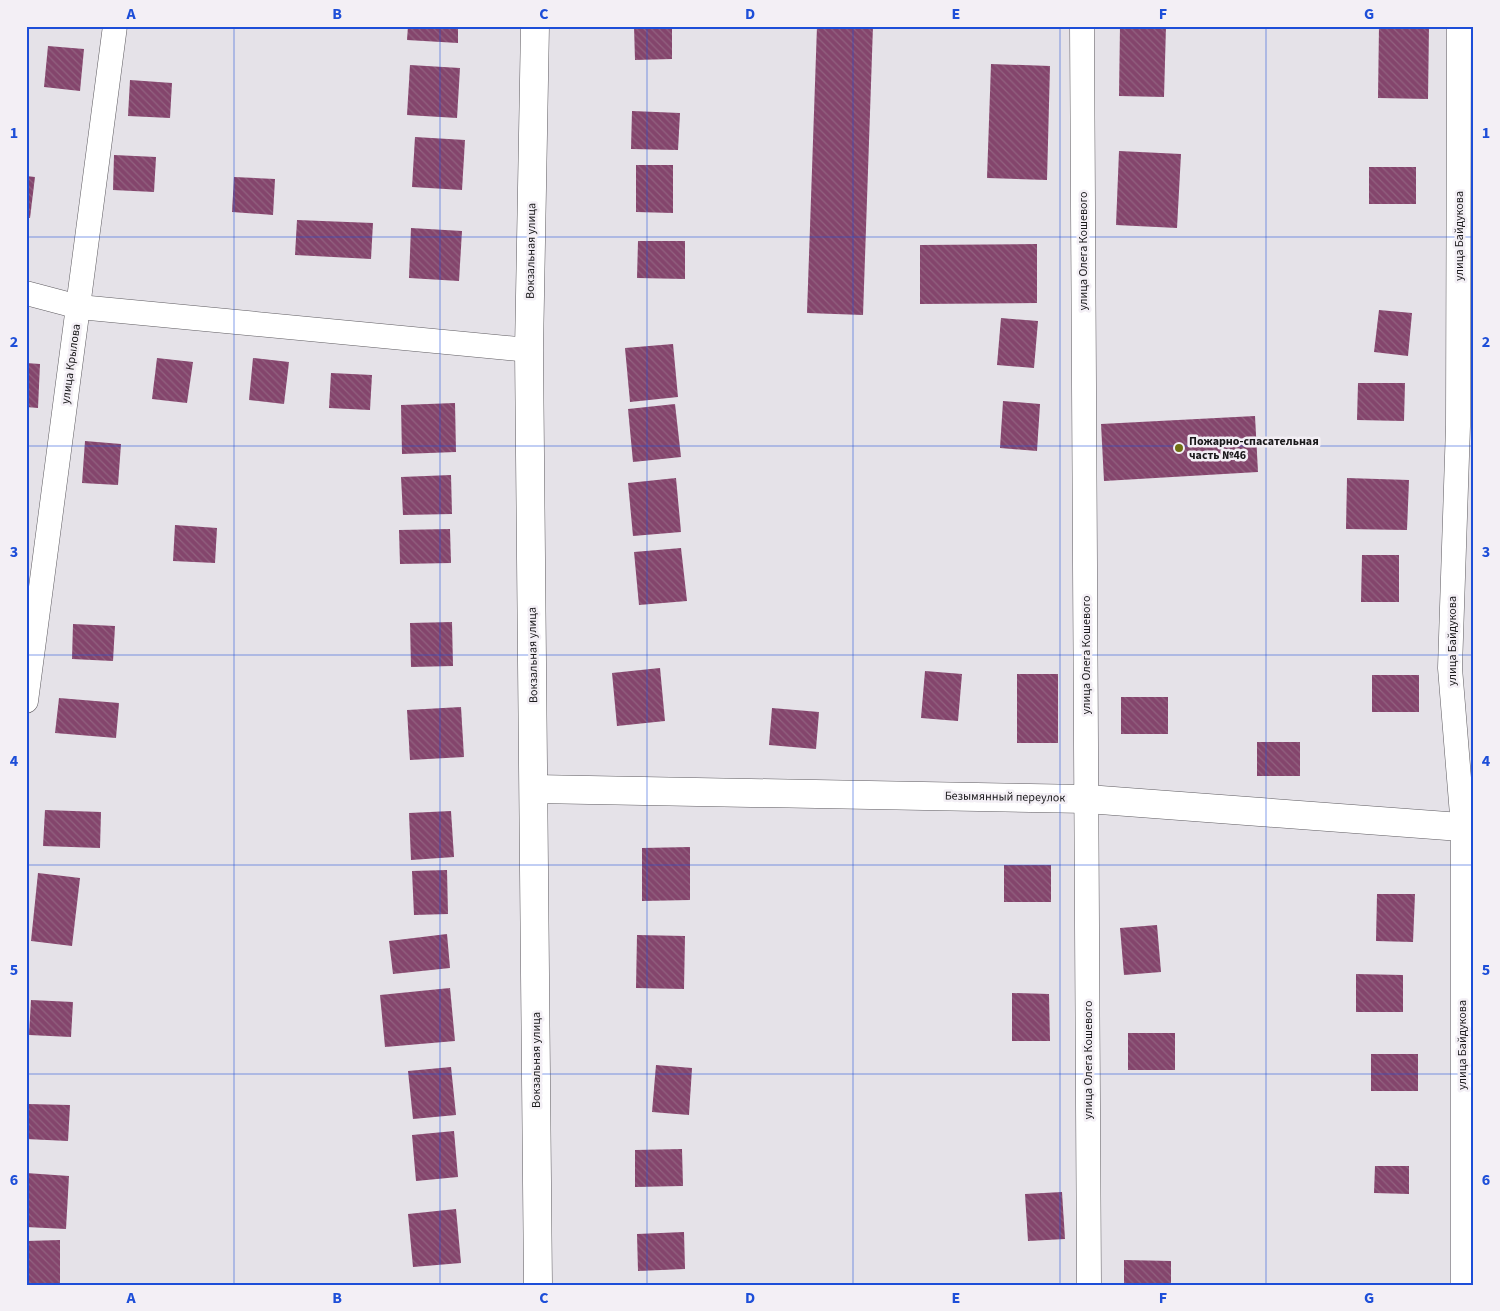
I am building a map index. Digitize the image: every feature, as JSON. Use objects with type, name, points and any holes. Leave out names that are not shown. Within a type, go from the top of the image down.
[{"type":"street","name":"улица Крылова","points":[[26,701],[115,26]]},
{"type":"street","name":"Вокзальная улица","points":[[535,26],[530,350],[538,1285]]},
{"type":"street","name":"улица Олега Кошевого","points":[[1082,26],[1089,1285]]},
{"type":"street","name":"улица Байдукова","points":[[1459,26],[1458,426],[1450,668],[1469,828],[1463,1285]]},
{"type":"street","points":[[26,293],[79,307],[530,350]]},
{"type":"street","name":"Безымянный переулок","points":[[535,789],[1087,799],[1469,828]]},
{"type":"building","points":[[408,26],[458,26],[458,43],[407,40]]},
{"type":"building","points":[[634,26],[672,26],[672,59],[635,60]]},
{"type":"building","points":[[817,26],[873,26],[863,315],[807,313]]},
{"type":"building","points":[[1120,26],[1166,26],[1164,97],[1119,96]]},
{"type":"building","points":[[1379,26],[1429,26],[1428,99],[1378,98]]},
{"type":"building","points":[[48,46],[84,49],[80,91],[44,87]]},
{"type":"building","points":[[991,64],[1050,66],[1047,180],[987,178]]},
{"type":"building","points":[[410,65],[460,68],[457,118],[407,115]]},
{"type":"building","points":[[130,80],[172,83],[170,118],[128,116]]},
{"type":"building","points":[[632,111],[680,113],[678,150],[631,149]]},
{"type":"building","points":[[415,137],[465,140],[462,190],[412,187]]},
{"type":"building","points":[[1119,151],[1181,154],[1177,228],[1116,225]]},
{"type":"building","points":[[114,155],[156,157],[154,192],[113,190]]},
{"type":"building","points":[[636,165],[673,165],[673,213],[636,212]]},
{"type":"building","points":[[1369,167],[1416,167],[1416,204],[1369,204]]},
{"type":"building","points":[[26,176],[35,177],[30,218],[26,218]]},
{"type":"building","points":[[234,177],[275,179],[273,215],[232,212]]},
{"type":"building","points":[[297,220],[373,223],[371,259],[295,255]]},
{"type":"building","points":[[411,228],[462,231],[459,281],[409,278]]},
{"type":"building","points":[[638,241],[685,241],[685,279],[637,278]]},
{"type":"building","points":[[1037,244],[1037,303],[920,304],[920,245]]},
{"type":"building","points":[[1379,310],[1412,313],[1408,356],[1374,352]]},
{"type":"building","points":[[1001,318],[1038,321],[1034,368],[997,365]]},
{"type":"building","points":[[673,344],[678,397],[630,402],[625,348]]},
{"type":"building","points":[[157,358],[193,362],[187,403],[152,399]]},
{"type":"building","points":[[253,358],[289,362],[284,404],[249,400]]},
{"type":"building","points":[[26,363],[40,364],[38,408],[26,407]]},
{"type":"building","points":[[331,373],[372,375],[370,410],[329,408]]},
{"type":"building","points":[[1358,383],[1405,383],[1404,421],[1357,420]]},
{"type":"building","points":[[1003,401],[1040,404],[1037,451],[1000,448]]},
{"type":"building","points":[[455,403],[456,452],[402,454],[401,405]]},
{"type":"building","points":[[675,404],[681,457],[633,462],[628,409]]},
{"type":"building","name":"Пожарно-спасательная часть №46","points":[[1255,416],[1258,472],[1104,481],[1101,424]]},
{"type":"building","points":[[85,441],[121,444],[118,485],[82,483]]},
{"type":"building","points":[[451,475],[452,514],[403,515],[401,477]]},
{"type":"building","points":[[676,478],[681,532],[633,536],[628,483]]},
{"type":"building","points":[[1347,478],[1409,480],[1407,530],[1346,529]]},
{"type":"building","points":[[175,525],[217,528],[215,563],[173,561]]},
{"type":"building","points":[[450,529],[451,563],[400,564],[399,530]]},
{"type":"building","points":[[681,548],[687,601],[639,605],[634,552]]},
{"type":"building","points":[[1362,555],[1399,555],[1399,602],[1361,602]]},
{"type":"building","points":[[452,622],[453,666],[411,667],[410,623]]},
{"type":"building","points":[[73,624],[115,626],[113,661],[72,659]]},
{"type":"building","points":[[660,668],[665,721],[617,726],[612,673]]},
{"type":"building","points":[[925,671],[962,674],[958,721],[921,718]]},
{"type":"building","points":[[1017,674],[1058,674],[1058,743],[1017,743]]},
{"type":"building","points":[[1372,675],[1419,675],[1419,712],[1372,712]]},
{"type":"building","points":[[1121,697],[1168,697],[1168,734],[1121,734]]},
{"type":"building","points":[[59,698],[119,703],[116,738],[55,733]]},
{"type":"building","points":[[461,707],[464,757],[410,760],[407,710]]},
{"type":"building","points":[[772,708],[819,712],[816,749],[769,745]]},
{"type":"building","points":[[1257,742],[1300,742],[1300,776],[1257,776]]},
{"type":"building","points":[[45,810],[101,812],[100,848],[43,846]]},
{"type":"building","points":[[451,811],[454,857],[411,860],[409,813]]},
{"type":"building","points":[[690,847],[690,900],[642,901],[642,848]]},
{"type":"building","points":[[1004,865],[1051,865],[1051,902],[1004,902]]},
{"type":"building","points":[[447,870],[448,914],[414,915],[412,871]]},
{"type":"building","points":[[38,873],[80,878],[72,946],[31,941]]},
{"type":"building","points":[[1377,894],[1415,894],[1413,942],[1376,941]]},
{"type":"building","points":[[1157,925],[1161,972],[1124,975],[1120,928]]},
{"type":"building","points":[[447,934],[450,968],[393,974],[389,941]]},
{"type":"building","points":[[637,935],[685,936],[684,989],[636,988]]},
{"type":"building","points":[[1356,974],[1403,975],[1403,1012],[1356,1012]]},
{"type":"building","points":[[450,988],[455,1041],[385,1047],[380,995]]},
{"type":"building","points":[[1012,993],[1049,994],[1050,1041],[1012,1041]]},
{"type":"building","points":[[31,1000],[73,1002],[71,1037],[29,1035]]},
{"type":"building","points":[[1128,1033],[1175,1033],[1175,1070],[1128,1070]]},
{"type":"building","points":[[1371,1054],[1418,1054],[1418,1091],[1371,1091]]},
{"type":"building","points":[[656,1065],[692,1068],[689,1115],[652,1112]]},
{"type":"building","points":[[451,1067],[456,1115],[413,1119],[408,1071]]},
{"type":"building","points":[[28,1104],[70,1105],[68,1141],[26,1139]]},
{"type":"building","points":[[454,1131],[458,1177],[416,1181],[412,1135]]},
{"type":"building","points":[[682,1149],[683,1186],[635,1187],[635,1150]]},
{"type":"building","points":[[1375,1166],[1409,1166],[1409,1194],[1374,1193]]},
{"type":"building","points":[[26,1173],[69,1176],[66,1229],[26,1227]]},
{"type":"building","points":[[1062,1192],[1065,1239],[1028,1241],[1025,1194]]},
{"type":"building","points":[[456,1209],[461,1263],[413,1267],[408,1214]]},
{"type":"building","points":[[684,1232],[685,1269],[638,1271],[637,1234]]},
{"type":"building","points":[[60,1240],[60,1285],[26,1285],[26,1241]]},
{"type":"building","points":[[1124,1260],[1171,1261],[1171,1285],[1124,1285]]},
{"type":"place","name":"Пожарно-спасательная часть №46","points":[[1179,448]]}]
